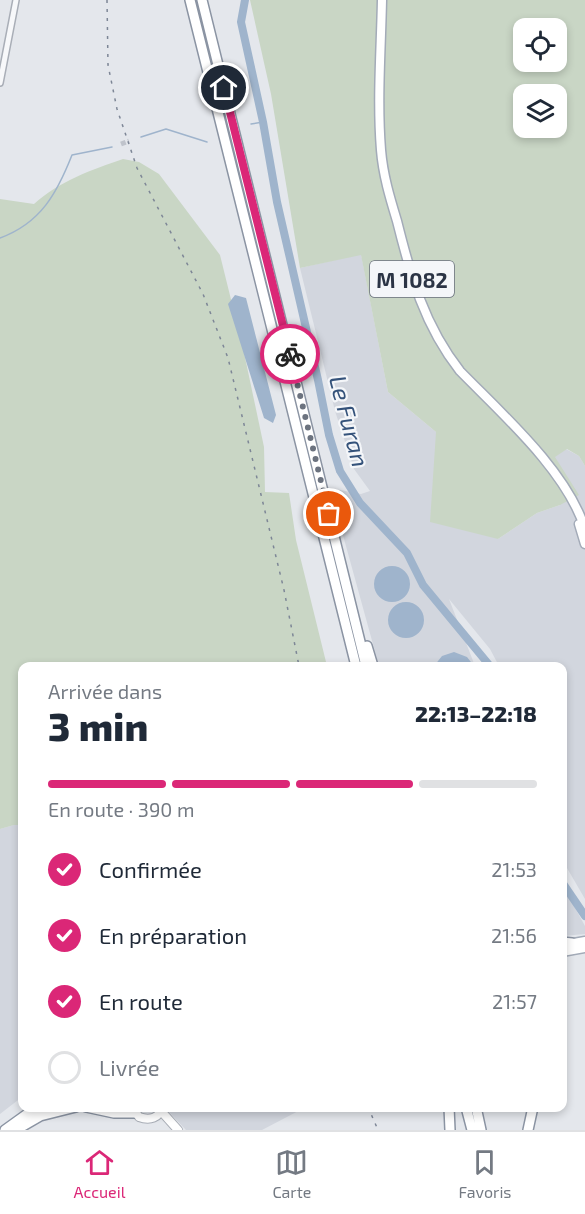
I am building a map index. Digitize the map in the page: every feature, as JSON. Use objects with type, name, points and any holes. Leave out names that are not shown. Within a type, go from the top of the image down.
[{"type":"highway","points":[[190,0],[355,662]]},
{"type":"highway","points":[[202,0],[365,662]]},
{"type":"highway","points":[[351,606],[360,618],[372,662]]},
{"type":"highway","points":[[5,1130],[25,1112]]},
{"type":"highway","points":[[5,1130],[30,1112]]},
{"type":"highway","points":[[11,1130],[35,1112]]},
{"type":"highway","points":[[16,1130],[40,1116],[56,1112]]},
{"type":"highway","points":[[109,1112],[129,1112]]},
{"type":"highway","points":[[448,1112],[450,1127]]},
{"type":"highway","points":[[467,1112],[472,1130]]},
{"type":"highway","points":[[477,1112],[482,1130]]},
{"type":"highway","points":[[528,1130],[531,1112]]},
{"type":"main road","name":"M 1082","points":[[380,1],[379,105],[384,178],[416,292],[437,340],[460,371],[547,462],[575,506],[585,528]]},
{"type":"main road","name":"M 1082","points":[[575,506],[585,544]]},
{"type":"main road","points":[[567,943],[585,941]]},
{"type":"main road","points":[[567,951],[585,948]]},
{"type":"street","points":[[0,83],[16,0]]},
{"type":"street","points":[[136,1112],[144,1119],[154,1118],[177,1129]]},
{"type":"street","points":[[154,1118],[159,1112]]},
{"type":"street","points":[[164,1112],[177,1129]]},
{"type":"shaded area","points":[[361,254],[388,392],[436,432],[498,539],[537,513],[560,505],[554,456],[566,449],[579,456],[585,466],[585,899],[567,868],[567,662],[497,662],[490,649],[449,599],[473,662],[378,662],[330,488],[361,494],[370,491],[354,469],[335,411],[300,268]]},
{"type":"shaded area","points":[[18,825],[18,1100],[0,1114],[0,829]]},
{"type":"shaded area","points":[[567,893],[585,926],[585,934],[567,936]]},
{"type":"shaded area","points":[[169,1112],[296,1112],[262,1130],[186,1130]]},
{"type":"green space","points":[[250,0],[585,0],[585,466],[579,456],[567,449],[555,457],[579,495],[537,513],[498,539],[430,522],[436,432],[388,392],[361,255],[300,268],[271,94]]},
{"type":"green space","points":[[123,159],[139,162],[159,174],[220,255],[264,447],[265,492],[289,493],[296,540],[326,662],[18,662],[18,825],[0,829],[0,199],[34,204],[54,189],[88,172]]},
{"type":"water","points":[[235,295],[246,298],[276,415],[273,423],[264,418],[228,304]]},
{"type":"water","points":[[392,566],[405,571],[410,584],[405,597],[392,602],[379,597],[374,584],[379,571]]},
{"type":"water","points":[[406,602],[419,607],[424,620],[419,633],[406,638],[393,633],[388,620],[393,607]]},
{"type":"water","points":[[454,652],[467,657],[471,662],[437,662],[442,656]]},
{"type":"waterway","name":"Le Furan","points":[[245,0],[241,22],[263,122],[277,202],[329,435],[340,471],[360,503],[407,553],[423,585],[487,662]]},
{"type":"waterway","points":[[251,124],[263,122]]},
{"type":"waterway","points":[[141,137],[166,129],[207,142]]},
{"type":"waterway","points":[[0,238],[26,224],[46,205],[60,182],[72,155],[112,147]]},
{"type":"waterway","name":"Le Furan","points":[[567,889],[585,916]]},
{"type":"tunnel","points":[[121,144],[129,141]]},
{"type":"railway","points":[[107,0],[108,65],[117,109],[137,168],[203,294],[228,358],[284,590],[298,662]]},
{"type":"railway","points":[[370,1112],[378,1130]]},
{"type":"way so far","points":[[290,354],[329,514]]},
{"type":"route","points":[[224,88],[290,354]]}]
